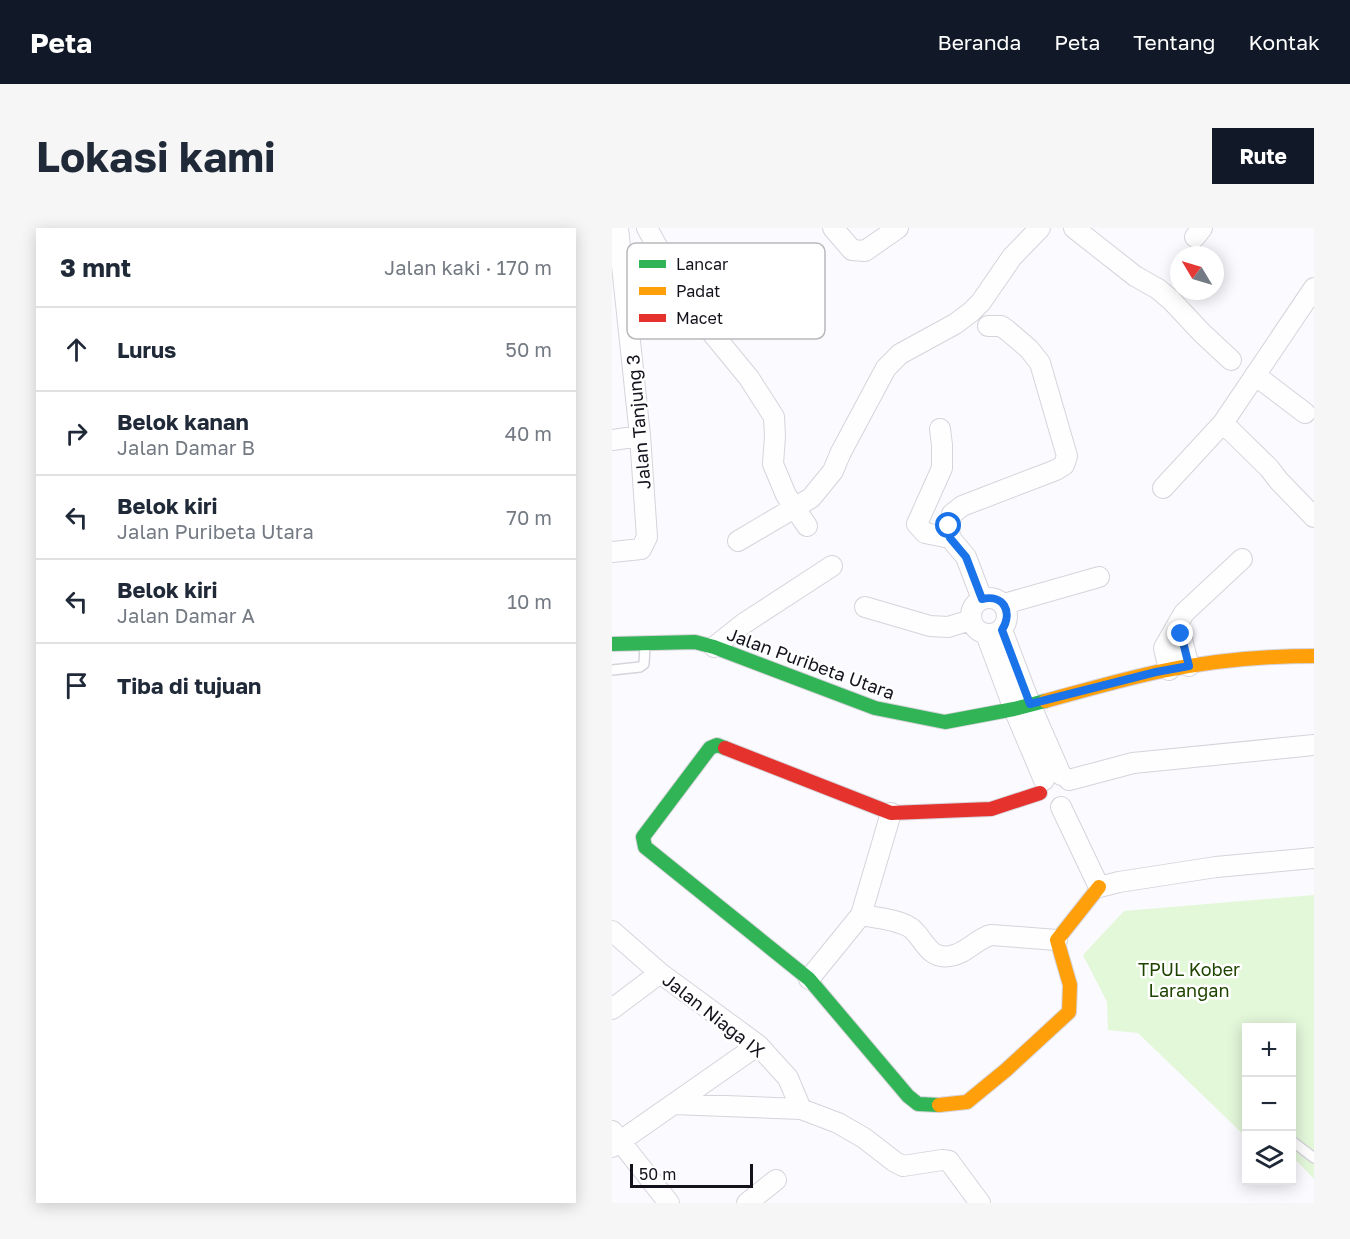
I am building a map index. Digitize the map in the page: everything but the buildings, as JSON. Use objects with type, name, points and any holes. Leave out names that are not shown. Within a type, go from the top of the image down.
[{"type":"street","name":"Jalan Tanjung 3","points":[[618,228],[627,313]]},
{"type":"street","points":[[647,228],[655,243]]},
{"type":"street","points":[[833,228],[852,250],[865,251],[898,228]]},
{"type":"street","points":[[738,541],[811,498],[833,471],[886,368],[900,354],[955,324],[971,312],[981,302],[1012,257],[1040,228]]},
{"type":"street","points":[[1074,228],[1135,276],[1172,300],[1231,360]]},
{"type":"street","points":[[1163,488],[1223,423],[1314,288]]},
{"type":"street","points":[[982,599],[966,557],[950,538],[949,526],[952,514],[962,506],[1056,470],[1067,460],[1040,363],[1029,349],[1001,326],[988,326]]},
{"type":"street","name":"Jalan Tanjung 3","points":[[612,552],[641,549],[647,537],[630,339]]},
{"type":"street","points":[[716,339],[748,378],[774,417],[773,464],[781,485],[807,526]]},
{"type":"street","points":[[1255,375],[1305,413]]},
{"type":"street","points":[[1223,423],[1314,517]]},
{"type":"street","points":[[940,429],[942,468],[917,524],[924,533],[950,538]]},
{"type":"street","points":[[612,440],[640,436]]},
{"type":"street","points":[[1169,670],[1164,648],[1184,613],[1242,559]]},
{"type":"street","points":[[714,646],[743,624],[832,566]]},
{"type":"street","points":[[1004,604],[1099,577]]},
{"type":"street","points":[[990,597],[1004,604],[1008,612],[1007,622],[994,632],[979,632],[971,620],[973,608],[982,599],[990,597]]},
{"type":"street","points":[[864,607],[930,626],[948,627],[971,620]]},
{"type":"street","points":[[1178,625],[1189,666]]},
{"type":"street","points":[[994,632],[1022,707],[1054,782],[1045,803],[1061,807],[1066,805],[1073,796],[1072,784],[1054,782]]},
{"type":"street","name":"Jalan Puribeta Utara","points":[[612,644],[695,642],[714,646],[874,708],[945,722],[1022,707],[1189,666],[1219,661],[1314,656]]},
{"type":"street","points":[[1057,940],[1071,992],[1072,1001],[1069,1012],[1006,1070],[967,1102],[943,1105],[918,1104],[808,979],[645,847],[643,837],[710,748],[717,745],[891,813],[991,809],[1054,782],[1133,763],[1314,745]]},
{"type":"street","points":[[1061,807],[1100,887]]},
{"type":"street","points":[[808,979],[861,915],[891,813]]},
{"type":"street","points":[[1057,940],[1100,887],[1216,867],[1314,858]]},
{"type":"street","points":[[861,915],[912,928],[933,954],[947,957],[960,954],[984,937],[991,935],[1057,940]]},
{"type":"street","name":"Jalan Niaga IX","points":[[612,931],[660,973],[758,1045],[788,1078],[801,1109]]},
{"type":"street","points":[[612,1009],[660,973]]},
{"type":"street","points":[[669,1203],[614,1140],[674,1104],[758,1045]]},
{"type":"street","points":[[674,1104],[801,1109],[838,1123],[864,1138],[903,1166],[949,1161],[981,1203]]},
{"type":"street","points":[[747,1203],[776,1180]]},
{"type":"lane","points":[[612,670],[640,667],[644,664],[645,642]]},
{"type":"lane","points":[[1296,1144],[1314,1158]]},
{"type":"green space","name":"TPUL Kober Larangan","points":[[1314,895],[1314,1179],[1296,1161],[1296,1023],[1242,1023],[1242,1133],[1138,1033],[1108,1030],[1107,1002],[1083,955],[1124,911]]},
{"type":"traffic: fast","points":[[612,644],[695,642],[714,647],[875,708],[945,722],[1045,701]]},
{"type":"traffic: fast","points":[[725,748],[717,745],[710,748],[643,837],[645,847],[809,979],[908,1096],[918,1104],[939,1105]]},
{"type":"traffic: slow","points":[[1045,701],[1177,668],[1255,658],[1314,656]]},
{"type":"traffic: slow","points":[[939,1105],[967,1102],[1006,1070],[1069,1012],[1070,985],[1057,940],[1099,887]]},
{"type":"traffic: jam","points":[[725,748],[891,813],[991,809],[1040,793]]},
{"type":"route","points":[[949,526],[950,538],[966,557],[982,599],[990,597],[997,600],[1004,604],[1008,612],[1007,622],[1002,630],[1030,704],[1156,672],[1189,666],[1181,634]]}]
